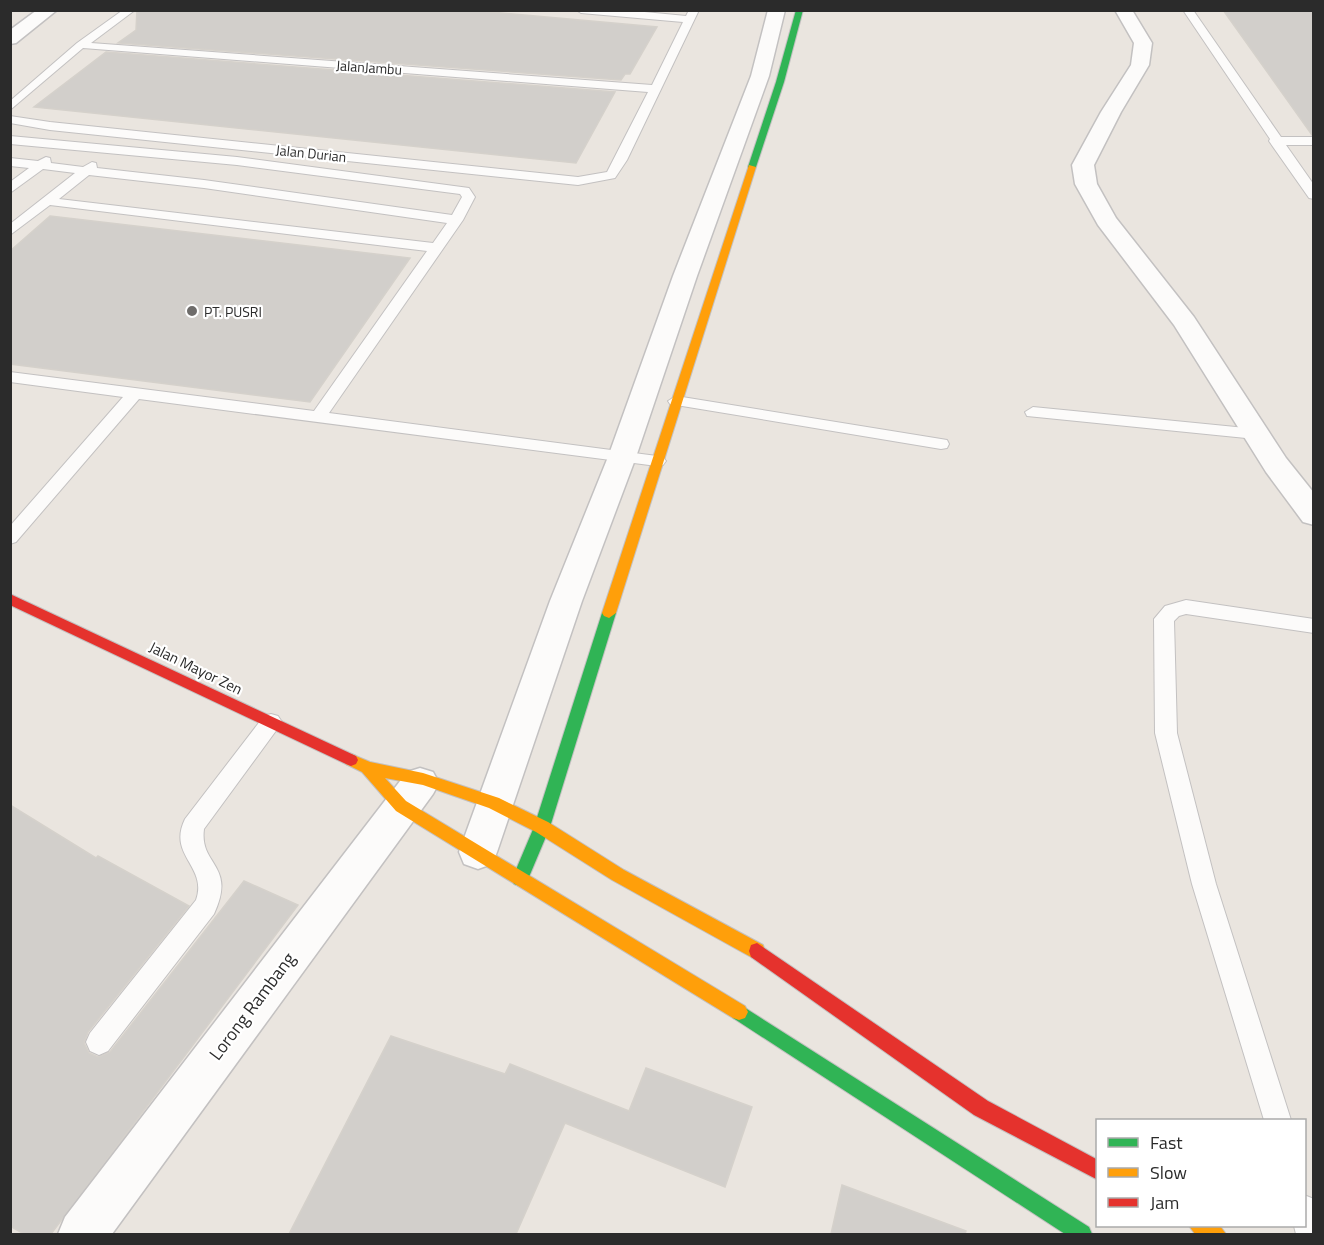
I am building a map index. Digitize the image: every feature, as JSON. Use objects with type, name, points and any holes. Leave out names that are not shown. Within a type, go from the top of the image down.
[{"type":"street","points":[[10,39],[49,10]]},
{"type":"street","points":[[478,852],[568,594],[622,458],[685,276],[760,76],[777,10]]},
{"type":"street","points":[[520,879],[542,827],[676,401],[780,82],[800,10]]},
{"type":"street","points":[[1123,10],[1143,43],[1140,65],[1110,112],[1083,165],[1086,184],[1106,220],[1185,322],[1276,465],[1314,515]]},
{"type":"street","name":"Jalan Mayor Zen","points":[[10,599],[367,768],[412,793],[478,852],[745,1016],[1057,1227]]},
{"type":"street","name":"Jalan Mayor Zen","points":[[367,768],[412,793],[494,803],[542,827],[618,875],[751,947],[981,1108],[1096,1170]]},
{"type":"street","name":"Lorong Rambang","points":[[82,1234],[412,793]]},
{"type":"street","points":[[1201,1227],[1216,1234]]},
{"type":"lane","points":[[10,107],[81,45],[130,10]]},
{"type":"lane","points":[[581,10],[692,15],[656,89]]},
{"type":"lane","points":[[1188,10],[1275,141],[1314,195]]},
{"type":"lane","name":"JalanJambu","points":[[81,45],[656,89]]},
{"type":"lane","name":"Jalan Durian","points":[[10,119],[50,126],[578,180],[611,175],[621,160],[656,89]]},
{"type":"lane","points":[[10,140],[119,147],[335,172],[464,191],[469,197],[456,220],[318,418]]},
{"type":"lane","points":[[1275,141],[1314,141]]},
{"type":"lane","points":[[10,189],[67,144]]},
{"type":"lane","points":[[10,231],[119,147]]},
{"type":"lane","points":[[10,162],[87,170],[456,220]]},
{"type":"lane","points":[[46,201],[436,248]]},
{"type":"lane","points":[[10,377],[657,461]]},
{"type":"lane","points":[[10,538],[134,394]]},
{"type":"lane","points":[[676,401],[941,444]]},
{"type":"lane","points":[[1033,412],[1256,434]]},
{"type":"lane","points":[[1278,1119],[1204,884],[1166,733],[1164,619],[1172,611],[1186,607],[1314,626]]},
{"type":"lane","points":[[99,1042],[206,906],[213,891],[212,880],[191,846],[193,826],[271,722]]},
{"type":"lane","points":[[1306,1214],[1310,1234]]},
{"type":"building","points":[[137,10],[469,10],[657,27],[630,74],[625,74],[621,80],[118,43],[136,30]]},
{"type":"building","points":[[1223,10],[1314,10],[1314,135],[1312,135]]},
{"type":"building","points":[[106,52],[615,92],[576,163],[34,107]]},
{"type":"building","name":"PT. PUSRI","points":[[50,216],[410,258],[310,402],[10,364],[10,251]]},
{"type":"building","points":[[10,805],[96,858],[98,856],[189,906],[88,1032],[84,1043],[89,1053],[98,1057],[110,1052],[244,881],[298,905],[51,1234],[24,1234],[10,1226]]},
{"type":"building","points":[[391,1036],[505,1074],[510,1064],[629,1111],[646,1068],[752,1107],[725,1187],[565,1123],[516,1234],[289,1234]]},
{"type":"building","points":[[842,1185],[966,1231],[965,1234],[831,1234]]},
{"type":"traffic: fast","points":[[752,167],[780,82],[800,10]]},
{"type":"traffic: fast","points":[[520,879],[542,827],[609,613]]},
{"type":"traffic: fast","points":[[739,1012],[1082,1234]]},
{"type":"traffic: slow","points":[[609,613],[752,167]]},
{"type":"traffic: slow","points":[[351,760],[367,768],[423,779],[494,803],[542,827],[618,875],[757,951]]},
{"type":"traffic: slow","points":[[367,768],[401,806],[739,1012]]},
{"type":"traffic: slow","points":[[1201,1227],[1216,1234]]},
{"type":"traffic: jam","points":[[10,599],[351,760]]},
{"type":"traffic: jam","points":[[757,951],[981,1108],[1096,1170]]},
{"type":"place","name":"PT. PUSRI","points":[[192,311]]}]
